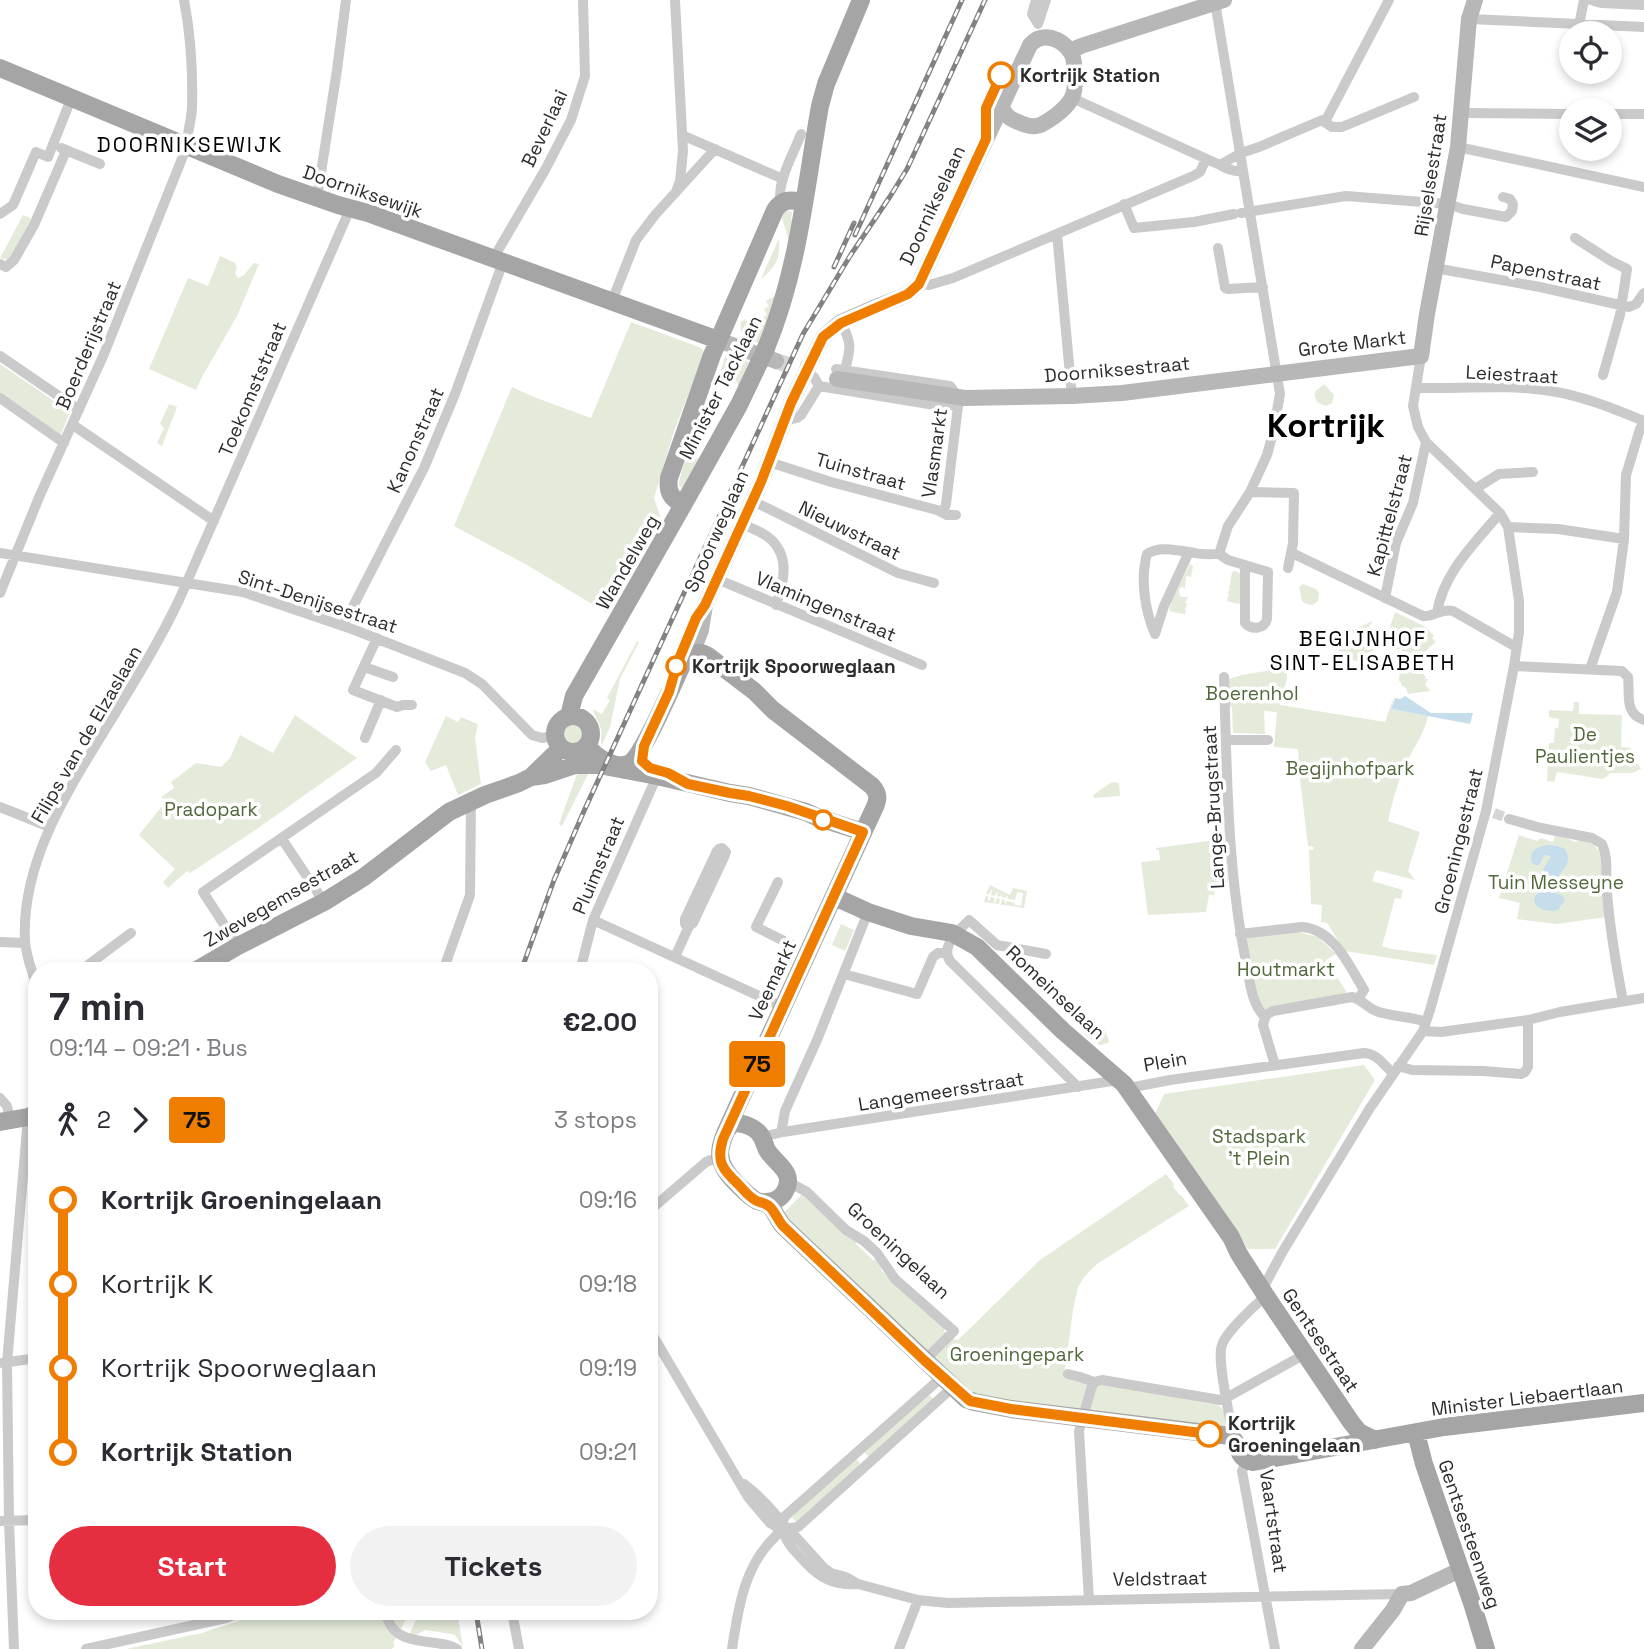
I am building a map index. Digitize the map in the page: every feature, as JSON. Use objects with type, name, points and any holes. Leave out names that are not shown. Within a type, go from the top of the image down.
[{"type":"main road","name":"Minister Tacklaan","points":[[683,505],[767,357],[795,257],[820,106],[826,84],[861,0]]},
{"type":"main road","name":"Doorniksewijk","points":[[0,68],[317,198],[368,213],[718,340]]},
{"type":"main road","name":"Minister Tacklaan","points":[[718,340],[773,213],[781,202]]},
{"type":"main road","points":[[781,202],[804,202]]},
{"type":"main road","name":"Wandelweg","points":[[574,717],[573,696],[683,505],[670,494],[668,478],[718,340]]},
{"type":"main road","name":"Veemarkt","points":[[691,655],[700,653],[708,656],[784,719],[872,786],[877,792],[878,800],[835,897],[804,950],[783,1007],[720,1149],[721,1161]]},
{"type":"main road","name":"Spoorweglaan","points":[[644,746],[684,662],[691,655]]},
{"type":"main road","points":[[574,717],[586,722],[591,738],[584,748],[573,753],[557,742],[555,730],[560,721],[574,717]]},
{"type":"main road","name":"Zwevegemsestraat","points":[[531,777],[557,742]]},
{"type":"main road","points":[[584,748],[601,759],[621,765],[631,762],[644,746]]},
{"type":"main road","name":"Zwevegemsestraat","points":[[644,746],[642,760],[645,765],[688,784]]},
{"type":"main road","points":[[584,748],[593,762],[599,765]]},
{"type":"main road","name":"Zwevegemsestraat","points":[[210,962],[324,902],[364,877],[449,812],[531,777],[575,765],[599,765],[749,796],[794,808],[863,832]]},
{"type":"main road","points":[[835,897],[868,912],[911,926],[949,933]]},
{"type":"main road","name":"Romeinselaan","points":[[949,933],[978,947],[1063,1031],[1124,1084]]},
{"type":"main road","name":"Plein","points":[[1124,1084],[1231,1237],[1261,1287]]},
{"type":"main road","points":[[728,1129],[734,1123],[743,1124],[758,1132],[763,1139]]},
{"type":"main road","name":"Groeningelaan","points":[[763,1139],[788,1180]]},
{"type":"main road","points":[[721,1161],[725,1172],[758,1201],[775,1200],[782,1195],[788,1180]]},
{"type":"main road","points":[[765,1202],[783,1226],[966,1399],[1011,1409],[1233,1438]]},
{"type":"main road","name":"Gentsestraat","points":[[1261,1287],[1355,1428],[1375,1440]]},
{"type":"main road","name":"Minister Liebaertlaan","points":[[1247,1460],[1256,1461],[1444,1427],[1644,1404]]},
{"type":"main road","name":"Gentsesteenweg","points":[[1416,1433],[1486,1649]]},
{"type":"main road","name":"Vaartstraat","points":[[1233,1438],[1240,1454],[1247,1460]]},
{"type":"street","name":"Boerderijstraat","points":[[0,593],[104,354],[187,146],[191,120],[192,69],[184,0]]},
{"type":"street","points":[[317,198],[346,0]]},
{"type":"street","name":"Beverlaai","points":[[498,260],[571,120],[585,76],[583,0]]},
{"type":"street","points":[[675,0],[682,135],[682,168],[676,192]]},
{"type":"street","points":[[1002,105],[1008,117],[1036,127],[1045,124],[1072,98],[1075,83],[1074,60],[1063,44],[1038,30],[1032,14],[1036,0]]},
{"type":"street","points":[[1038,30],[1046,0]]},
{"type":"street","points":[[1220,164],[1323,121],[1330,114],[1389,0]]},
{"type":"street","name":"Rijselsestraat","points":[[1421,356],[1458,147],[1469,19],[1475,0]]},
{"type":"street","points":[[1580,21],[1584,0]]},
{"type":"street","points":[[1591,0],[1644,5]]},
{"type":"street","points":[[1070,51],[1193,5],[1219,1],[1243,171],[1242,213],[1263,287],[1277,374]]},
{"type":"street","points":[[1469,19],[1559,23]]},
{"type":"street","points":[[1622,26],[1644,27]]},
{"type":"street","name":"Doornikselaan","points":[[919,284],[1038,30]]},
{"type":"street","points":[[1323,121],[1332,127],[1340,127],[1414,97]]},
{"type":"street","points":[[1072,98],[1227,169],[1243,171]]},
{"type":"street","points":[[0,214],[13,205],[36,152],[48,157],[71,99]]},
{"type":"street","points":[[1462,113],[1559,114]]},
{"type":"street","points":[[1622,114],[1644,114]]},
{"type":"street","name":"Minister Tacklaan","points":[[781,202],[779,191],[801,134]]},
{"type":"street","points":[[682,135],[783,179]]},
{"type":"street","points":[[53,145],[100,164]]},
{"type":"street","points":[[1458,147],[1644,187]]},
{"type":"street","points":[[612,301],[636,240],[715,149]]},
{"type":"street","points":[[0,264],[6,267],[14,260],[34,225],[65,151]]},
{"type":"street","points":[[834,327],[908,294],[919,284],[929,285],[944,281],[1193,176],[1200,172],[1206,159]]},
{"type":"street","points":[[1124,204],[1134,228],[1194,222],[1346,196],[1448,204],[1506,217],[1512,211],[1513,202],[1503,197]]},
{"type":"street","name":"Toekomststraat","points":[[186,584],[350,209]]},
{"type":"street","points":[[1057,234],[1072,396]]},
{"type":"street","points":[[1575,237],[1627,269],[1620,315],[1603,375]]},
{"type":"street","points":[[1218,248],[1224,288],[1263,287]]},
{"type":"street","name":"Kanonstraat","points":[[343,626],[424,468],[455,394],[498,260]]},
{"type":"street","name":"Papenstraat","points":[[1435,268],[1629,307],[1634,306],[1644,293]]},
{"type":"street","points":[[790,420],[805,410],[850,344],[848,335],[834,327]]},
{"type":"street","name":"Spoorweglaan","points":[[691,655],[701,630],[705,605],[790,420],[813,357],[823,337],[834,327]]},
{"type":"street","points":[[718,340],[767,357]]},
{"type":"street","points":[[0,356],[79,410]]},
{"type":"street","name":"Grote Markt","points":[[1219,554],[1228,526],[1250,492],[1273,433],[1280,394],[1277,374],[1421,356],[1413,406],[1418,427],[1426,442]]},
{"type":"street","name":"Doorniksestraat","points":[[829,377],[959,398],[1122,393],[1277,374]]},
{"type":"street","name":"Leiestraat","points":[[1416,388],[1520,388],[1546,391],[1571,396],[1644,421]]},
{"type":"street","points":[[0,398],[64,443]]},
{"type":"street","name":"Vlasmarkt","points":[[943,513],[959,398]]},
{"type":"street","points":[[1590,669],[1617,592],[1624,539],[1626,475],[1644,421]]},
{"type":"street","points":[[73,425],[214,521]]},
{"type":"street","points":[[1426,442],[1500,513],[1508,527],[1558,529],[1624,539]]},
{"type":"street","name":"Kapittelstraat","points":[[1385,598],[1396,543],[1412,508],[1426,442]]},
{"type":"street","name":"Tuinstraat","points":[[769,462],[831,482],[956,515]]},
{"type":"street","points":[[1475,489],[1499,474],[1533,472]]},
{"type":"street","points":[[1250,492],[1294,492],[1292,553],[1288,568]]},
{"type":"street","name":"Nieuwstraat","points":[[753,501],[898,573],[934,583]]},
{"type":"street","points":[[1437,613],[1454,569],[1500,513]]},
{"type":"street","points":[[742,524],[767,536],[783,559],[784,578],[776,605]]},
{"type":"street","name":"Groeningestraat","points":[[1424,1026],[1490,812],[1520,617],[1508,527]]},
{"type":"street","points":[[1189,552],[1164,606],[1155,634],[1148,618],[1145,570],[1147,556],[1153,550],[1181,550],[1219,554],[1228,560],[1245,565],[1268,572],[1267,621],[1264,626],[1250,627],[1244,621],[1245,565]]},
{"type":"street","name":"Sint-Denijsestraat","points":[[0,553],[243,593],[343,626],[471,676],[532,735],[557,742]]},
{"type":"street","points":[[1292,553],[1423,616],[1453,611],[1516,647]]},
{"type":"street","name":"Vlamingenstraat","points":[[717,579],[922,665]]},
{"type":"street","name":"Filips van de Elzaslaan","points":[[30,962],[25,943],[26,907],[31,882],[50,827],[86,761],[160,640],[186,584]]},
{"type":"street","points":[[377,638],[353,690],[397,708],[412,705]]},
{"type":"street","points":[[1514,666],[1617,670],[1626,673],[1631,712],[1644,720]]},
{"type":"street","points":[[364,667],[393,677]]},
{"type":"street","name":"Lange-Brugstraat","points":[[1224,677],[1229,838],[1240,934]]},
{"type":"street","points":[[365,738],[381,700]]},
{"type":"street","points":[[1226,740],[1268,740]]},
{"type":"street","points":[[238,946],[203,892],[376,773],[396,750]]},
{"type":"street","name":"Pluimstraat","points":[[582,962],[593,920],[657,776]]},
{"type":"street","points":[[446,962],[470,895],[471,801]]},
{"type":"street","points":[[0,807],[50,827]]},
{"type":"street","points":[[1509,818],[1541,828],[1592,838],[1602,844],[1606,862],[1612,942],[1623,1001]]},
{"type":"street","points":[[282,839],[324,902]]},
{"type":"street","points":[[676,957],[725,855],[722,849],[717,851],[685,919],[685,924],[689,926]]},
{"type":"street","points":[[778,882],[756,927],[788,943]]},
{"type":"street","points":[[783,1132],[785,1111],[868,912]]},
{"type":"street","points":[[593,920],[783,1007]]},
{"type":"street","points":[[1045,954],[997,945],[969,920],[949,933],[946,953],[950,961],[1078,1087]]},
{"type":"street","points":[[1265,1017],[1257,1009],[1240,934],[1302,927],[1323,933],[1341,954],[1364,990],[1358,999]]},
{"type":"street","points":[[92,962],[131,933]]},
{"type":"street","points":[[0,942],[25,943]]},
{"type":"street","points":[[844,974],[917,994],[933,957],[938,953],[946,953]]},
{"type":"street","points":[[1275,1065],[1263,1027],[1265,1017],[1273,1011],[1345,997],[1358,999],[1376,1010],[1415,1018],[1424,1026],[1441,1032],[1528,1020],[1644,998]]},
{"type":"street","name":"Plein","points":[[1124,1084],[1134,1087],[1368,1053],[1396,1069],[1521,1074],[1528,1067],[1528,1020]]},
{"type":"street","points":[[1261,1287],[1424,1026]]},
{"type":"street","name":"Langemeersstraat","points":[[763,1139],[783,1132],[1112,1081],[1124,1084]]},
{"type":"street","points":[[0,1098],[19,1118],[3,1363],[5,1521],[14,1649]]},
{"type":"street","points":[[658,1203],[706,1162],[721,1161]]},
{"type":"street","name":"Groeningelaan","points":[[788,1180],[807,1192],[846,1230],[864,1241],[877,1253],[895,1279],[954,1331],[925,1361]]},
{"type":"street","points":[[1261,1287],[1269,1266],[1283,1251]]},
{"type":"street","name":"Vaartstraat","points":[[1233,1438],[1221,1346],[1255,1306],[1261,1287]]},
{"type":"street","name":"Veldstraat","points":[[658,1344],[748,1497],[768,1521],[796,1538],[828,1571],[858,1584],[918,1600],[948,1603],[1402,1594],[1411,1593],[1460,1570]]},
{"type":"street","points":[[1068,1374],[1094,1382],[1102,1380],[1220,1400],[1305,1354]]},
{"type":"street","points":[[3,1363],[28,1359]]},
{"type":"street","points":[[782,1530],[784,1517],[857,1452],[947,1382]]},
{"type":"street","points":[[732,1649],[740,1605],[751,1570],[764,1548],[782,1530],[798,1527],[869,1464],[947,1382]]},
{"type":"street","points":[[1088,1600],[1079,1432],[1094,1382]]},
{"type":"street","points":[[857,1452],[869,1464]]},
{"type":"street","name":"Vaartstraat","points":[[1247,1460],[1242,1471],[1275,1649]]},
{"type":"street","points":[[5,1521],[28,1520]]},
{"type":"street","points":[[1362,1649],[1393,1610],[1402,1594]]},
{"type":"street","points":[[899,1649],[918,1600]]},
{"type":"street","points":[[86,1649],[217,1620]]},
{"type":"street","points":[[388,1620],[397,1633],[422,1646],[451,1646],[457,1649]]},
{"type":"street","points":[[514,1620],[519,1649]]},
{"type":"green space","points":[[787,210],[792,212],[793,220],[790,244],[782,218],[782,214]]},
{"type":"green space","points":[[23,215],[31,220],[9,260],[0,258]]},
{"type":"green space","points":[[779,238],[776,262],[761,279]]},
{"type":"green space","points":[[220,256],[235,263],[235,274],[238,278],[254,263],[259,264],[237,316],[196,390],[149,369],[188,278],[208,286]]},
{"type":"green space","points":[[778,294],[760,343],[745,337],[741,331],[741,322],[745,319],[750,326],[767,315],[764,309],[769,306],[766,301]]},
{"type":"green space","points":[[631,322],[699,347],[704,355],[674,431],[654,498],[659,520],[607,613],[527,565],[454,526],[512,387],[591,418]]},
{"type":"green space","points":[[726,353],[751,363],[739,387],[731,369],[722,373]]},
{"type":"green space","points":[[0,364],[70,412],[59,439],[0,398]]},
{"type":"green space","points":[[1324,384],[1334,395],[1332,403],[1326,406],[1317,402],[1315,395]]},
{"type":"green space","points":[[169,404],[177,407],[162,446],[157,443],[164,428],[160,424]]},
{"type":"green space","points":[[699,458],[682,488],[679,482],[684,462]]},
{"type":"green space","points":[[1190,564],[1193,566],[1191,577],[1186,576],[1185,588],[1179,589],[1181,597],[1188,597],[1185,614],[1170,611],[1172,599]]},
{"type":"green space","points":[[1234,571],[1240,573],[1238,604],[1227,601]]},
{"type":"green space","points":[[1303,584],[1319,593],[1318,601],[1313,605],[1302,601],[1299,587]]},
{"type":"green space","points":[[1395,612],[1426,627],[1434,636],[1432,638],[1436,642],[1413,662],[1411,668],[1415,674],[1423,674],[1425,679],[1428,679],[1425,685],[1430,691],[1408,694],[1399,681],[1404,655],[1401,648],[1397,650],[1389,630]]},
{"type":"green space","points":[[1373,621],[1368,628],[1375,665],[1343,658],[1343,654],[1338,653],[1339,649],[1359,642],[1352,630]]},
{"type":"green space","points":[[637,641],[639,642],[620,679],[610,727],[602,745],[601,729],[593,709],[602,714],[610,700],[607,698]]},
{"type":"green space","name":"Begijnhofpark","points":[[1284,668],[1287,670],[1287,679],[1280,705],[1385,722],[1394,696],[1391,709],[1428,716],[1421,736],[1404,767],[1388,821],[1420,832],[1408,871],[1415,880],[1376,870],[1372,881],[1403,890],[1401,899],[1395,898],[1382,946],[1437,955],[1434,965],[1345,951],[1327,923],[1321,922],[1322,905],[1311,904],[1309,849],[1313,850],[1314,847],[1308,846],[1298,749],[1274,747],[1277,712],[1264,711],[1265,734],[1233,733],[1232,707],[1228,706],[1228,679]]},
{"type":"green space","name":"De Paulientjes","points":[[1574,702],[1579,702],[1579,714],[1622,715],[1621,747],[1631,748],[1631,763],[1638,764],[1641,769],[1632,773],[1611,773],[1603,779],[1557,772],[1554,782],[1547,781],[1549,743],[1554,743],[1559,719],[1549,717],[1549,710],[1573,711]]},
{"type":"green space","name":"Pradopark","points":[[295,715],[357,758],[251,833],[190,873],[187,871],[168,888],[163,882],[175,869],[139,835],[166,801],[161,797],[174,788],[171,782],[196,763],[221,767],[230,758],[240,735],[273,753]]},
{"type":"green space","points":[[446,716],[458,722],[461,717],[478,724],[475,738],[481,784],[458,795],[446,765],[431,771],[425,762]]},
{"type":"green space","points":[[572,723],[580,726],[583,734],[580,742],[572,745],[564,742],[561,734],[564,726]]},
{"type":"green space","points":[[577,774],[588,774],[562,826],[559,824]]},
{"type":"green space","points":[[1112,782],[1119,783],[1120,796],[1094,798],[1093,795]]},
{"type":"green space","name":"Tuin Messeyne","points":[[1519,835],[1537,841],[1541,838],[1553,842],[1555,836],[1593,844],[1602,861],[1606,917],[1557,924],[1517,919],[1520,903],[1499,898]]},
{"type":"green space","points":[[1216,840],[1217,849],[1226,848],[1228,883],[1216,884],[1219,890],[1215,891],[1214,895],[1209,895],[1206,912],[1148,915],[1141,862],[1160,860],[1159,850],[1156,848]]},
{"type":"green space","points":[[990,885],[1010,895],[1013,888],[1027,891],[1024,908],[984,902],[988,896],[988,901],[991,897],[995,898],[994,903],[997,898],[1000,899],[999,904],[1002,899],[1005,904],[1007,901],[1021,906],[1023,893],[1017,892],[1015,900],[1008,899],[1007,895],[1006,898],[1002,897],[1002,894],[997,896],[998,892],[995,896],[991,895],[991,890],[986,894]]},
{"type":"green space","points":[[841,924],[854,930],[845,951],[832,945]]},
{"type":"green space","name":"Houtmarkt","points":[[1298,932],[1318,937],[1336,954],[1326,960],[1346,991],[1345,994],[1265,1010],[1260,1008],[1243,937]]},
{"type":"green space","points":[[1104,1028],[1108,1043],[1100,1045],[1085,1035],[1086,1031]]},
{"type":"green space","name":"Stadspark 't Plein","points":[[1364,1065],[1375,1080],[1275,1249],[1248,1249],[1155,1114],[1164,1094]]},
{"type":"green space","name":"Groeningepark","points":[[1166,1174],[1189,1206],[1097,1264],[1084,1277],[1078,1287],[1073,1310],[1064,1377],[1217,1405],[1225,1415],[1225,1428],[975,1399],[781,1216],[803,1193],[857,1241],[856,1244],[873,1260],[877,1260],[881,1264],[881,1270],[944,1328],[944,1331],[958,1340],[1040,1260]]},
{"type":"green space","points":[[926,1393],[934,1399],[869,1457],[864,1452]]},
{"type":"green space","points":[[857,1459],[861,1465],[797,1523],[791,1516]]},
{"type":"green space","points":[[242,1620],[406,1620],[392,1649],[126,1649],[202,1633]]},
{"type":"green space","points":[[416,1620],[458,1620],[463,1647],[455,1635],[451,1634],[425,1630],[409,1635]]},
{"type":"water","points":[[1405,696],[1431,713],[1473,713],[1470,724],[1391,709],[1395,698]]},
{"type":"water","points":[[1548,845],[1565,849],[1568,856],[1554,892],[1565,900],[1558,910],[1554,911],[1537,906],[1534,900],[1545,884],[1543,870],[1551,856],[1544,855],[1537,866],[1532,863],[1531,855],[1537,848]]},
{"type":"tunnel","points":[[776,361],[819,375]]},
{"type":"tunnel","points":[[1494,813],[1509,819]]},
{"type":"tunnel","points":[[788,943],[799,948]]},
{"type":"railway","points":[[855,235],[962,0]]},
{"type":"railway","points":[[524,962],[554,880],[584,811],[803,334],[907,169],[985,0]]},
{"type":"railway","points":[[834,267],[854,223]]},
{"type":"railway","points":[[477,1620],[482,1649]]},
{"type":"bus line","name":"75","points":[[1001,75],[986,108],[986,139],[919,284],[908,294],[834,327],[819,343],[783,421],[753,501],[705,605],[696,618],[669,692],[644,746],[642,761],[650,768],[668,773],[688,784],[787,806],[863,832],[723,1139],[720,1154],[725,1172],[751,1197],[765,1202],[783,1226],[966,1399],[1011,1409],[1209,1434]]},
{"type":"place","name":"Kortrijk Station","points":[[1001,75]]},
{"type":"place","name":"Kortrijk Spoorweglaan","points":[[676,666]]},
{"type":"place","name":"Kortrijk Groeningelaan","points":[[1209,1434]]},
{"type":"district","name":"DOORNIKSEWIJK","points":[[190,145]]},
{"type":"district","name":"Kortrijk","points":[[1326,425]]},
{"type":"district","name":"BEGIJNHOF SINT-ELISABETH","points":[[1363,651]]},
{"type":"park label","name":"Boerenhol","points":[[1252,693]]}]
